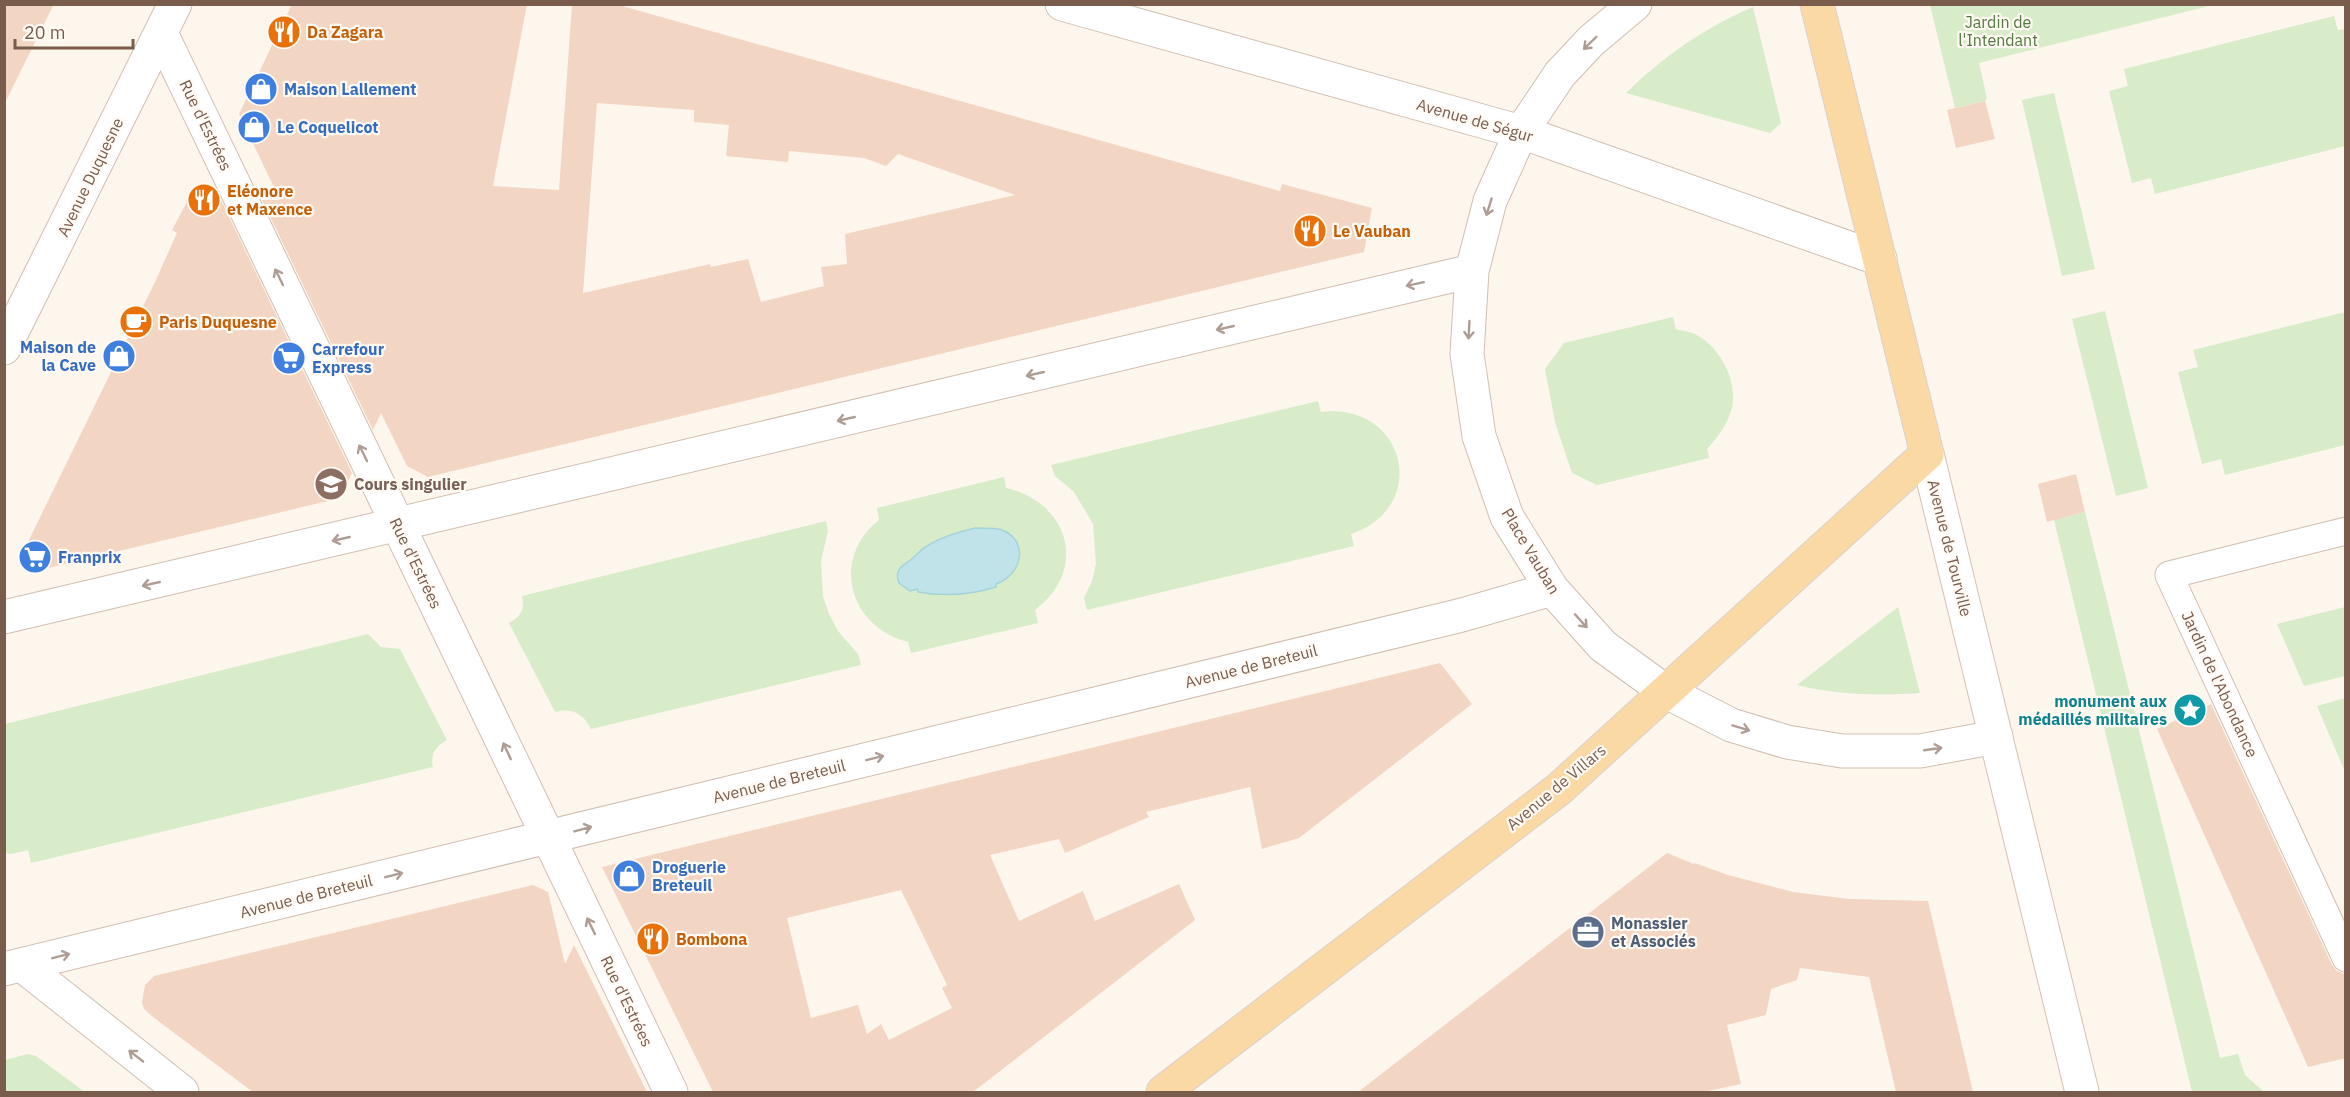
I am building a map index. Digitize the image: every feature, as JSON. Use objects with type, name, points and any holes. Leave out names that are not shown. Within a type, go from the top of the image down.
[{"type":"main road","name":"Avenue de Tourville","points":[[1817,4],[1927,454]]},
{"type":"main road","name":"Avenue de Villars","points":[[1163,1092],[1559,789],[1927,454]]},
{"type":"street","name":"Avenue de Ségur","points":[[1062,4],[1521,132],[1881,259]]},
{"type":"street","name":"Place Vauban","points":[[1635,4],[1592,41],[1560,74],[1521,132],[1490,201],[1472,271],[1467,354],[1479,436],[1507,517],[1551,589],[1603,646],[1665,691],[1731,724],[1787,742],[1842,751],[1920,751],[1996,737]]},
{"type":"street","name":"Avenue Duquesne","points":[[4,348],[168,19]]},
{"type":"street","name":"Rue d'Estrées","points":[[168,19],[398,525],[671,1092]]},
{"type":"street","points":[[4,617],[1472,271]]},
{"type":"street","name":"Avenue de Tourville","points":[[1927,454],[2082,1092]]},
{"type":"street","name":"Jardin de l'Abondance","points":[[2346,531],[2169,575],[2346,958]]},
{"type":"street","name":"Avenue de Breteuil","points":[[13,967],[1462,615],[1551,589]]},
{"type":"street","points":[[13,967],[182,1092]]},
{"type":"green space","name":"Jardin de l'Intendant","points":[[1930,4],[2213,5],[1979,63],[1987,98],[1985,101],[1955,108]]},
{"type":"green space","points":[[1753,7],[1781,123],[1770,133],[1626,93],[1685,44]]},
{"type":"green space","points":[[2334,16],[2338,30],[2345,29],[2345,146],[2155,194],[2151,178],[2132,183],[2109,91],[2128,86],[2124,69]]},
{"type":"green space","points":[[2054,93],[2095,269],[2062,276],[2022,100]]},
{"type":"green space","points":[[2105,311],[2148,488],[2116,496],[2072,319]]},
{"type":"green space","points":[[2345,312],[2345,445],[2225,475],[2221,459],[2202,464],[2178,372],[2198,367],[2193,350]]},
{"type":"green space","points":[[1673,317],[1676,329],[1695,334],[1713,348],[1731,379],[1733,403],[1730,414],[1726,424],[1707,449],[1709,458],[1597,485],[1572,473],[1555,422],[1545,369],[1564,343]]},
{"type":"green space","points":[[1318,401],[1321,412],[1350,413],[1373,423],[1389,439],[1398,459],[1399,481],[1392,502],[1376,521],[1351,534],[1354,546],[1087,610],[1084,598],[1092,581],[1096,564],[1093,524],[1074,492],[1055,476],[1051,465]]},
{"type":"green space","points":[[1004,477],[1006,488],[1028,496],[1045,507],[1057,522],[1064,539],[1066,558],[1062,576],[1052,594],[1035,610],[1038,623],[911,653],[908,642],[888,634],[872,622],[860,607],[853,590],[851,572],[855,553],[864,536],[879,520],[877,508]]},
{"type":"green space","points":[[2085,512],[2220,1058],[2238,1054],[2245,1075],[2264,1092],[2192,1092],[2054,520]]},
{"type":"green space","points":[[826,521],[828,531],[821,561],[823,596],[838,631],[858,654],[861,665],[591,729],[585,719],[577,713],[567,710],[555,712],[509,623],[521,612],[522,596]]},
{"type":"green space","points":[[1898,607],[1920,693],[1858,694],[1797,685]]},
{"type":"green space","points":[[2345,607],[2345,676],[2304,686],[2277,624]]},
{"type":"green space","points":[[368,634],[381,647],[400,649],[447,740],[435,751],[432,758],[433,767],[31,863],[28,850],[5,853],[5,724]]},
{"type":"green space","points":[[2345,698],[2346,772],[2317,706]]},
{"type":"green space","points":[[28,1054],[36,1056],[85,1092],[5,1092],[5,1060]]},
{"type":"water","points":[[975,528],[1002,530],[1017,542],[1019,558],[1017,566],[1005,580],[996,584],[996,587],[977,592],[948,595],[918,592],[917,589],[910,591],[899,583],[897,575],[899,570],[924,548],[944,537]]},
{"type":"building","points":[[4,4],[54,4],[4,105]]},
{"type":"building","points":[[292,4],[527,4],[493,186],[559,190],[572,4],[615,4],[1280,191],[1282,184],[1372,208],[1364,252],[428,477],[407,466],[381,413],[373,430],[262,200],[280,200],[239,114]],"holes":[[[597,103],[694,110],[694,122],[729,125],[726,156],[788,162],[789,151],[864,158],[886,166],[898,154],[1015,195],[845,234],[847,264],[821,267],[824,286],[761,302],[748,259],[711,267],[710,264],[583,293]]]},
{"type":"building","points":[[1985,101],[1995,139],[1956,148],[1947,110]]},
{"type":"building","points":[[188,200],[221,200],[352,473],[340,498],[44,569],[26,546],[155,282],[177,233],[172,230]]},
{"type":"building","points":[[2076,474],[2085,512],[2047,522],[2038,484]]},
{"type":"building","points":[[1440,663],[1472,704],[1299,838],[1262,849],[1250,787],[1146,812],[1149,817],[1065,853],[1059,839],[990,855],[1019,921],[1083,891],[1095,921],[1179,884],[1195,920],[973,1092],[713,1092],[602,867]],"holes":[[[901,890],[947,985],[942,988],[952,1008],[889,1040],[881,1024],[867,1034],[858,1005],[811,1018],[787,918]]]},
{"type":"building","points":[[2211,704],[2332,965],[2337,971],[2346,974],[2346,1058],[2308,1067],[2157,729]]},
{"type":"building","points":[[1667,853],[1728,875],[1793,892],[1849,899],[1928,901],[1973,1092],[1896,1092],[1869,977],[1800,968],[1797,980],[1771,989],[1766,1015],[1727,1025],[1741,1084],[1703,1092],[1358,1092]]},
{"type":"building","points":[[533,885],[548,892],[565,964],[574,945],[647,1092],[253,1092],[144,1009],[142,1002],[145,985],[154,976]]},
{"type":"place","name":"Da Zagara","points":[[284,32]]},
{"type":"place","name":"Maison Lallement","points":[[261,89]]},
{"type":"place","name":"Le Coquelicot","points":[[254,127]]},
{"type":"place","name":"Eléonore et Maxence","points":[[204,200]]},
{"type":"place","name":"Le Vauban","points":[[1310,231]]},
{"type":"place","name":"Paris Duquesne","points":[[136,322]]},
{"type":"place","name":"Maison de la Cave","points":[[119,356]]},
{"type":"place","name":"Carrefour Express","points":[[289,358]]},
{"type":"place","name":"Cours singulier","points":[[331,484]]},
{"type":"place","name":"Franprix","points":[[35,557]]},
{"type":"place","name":"monument aux médaillés militaires","points":[[2190,710]]},
{"type":"place","name":"Droguerie Breteuil","points":[[629,876]]},
{"type":"place","name":"Monassier et Associés","points":[[1588,932]]},
{"type":"place","name":"Bombona","points":[[653,939]]}]
